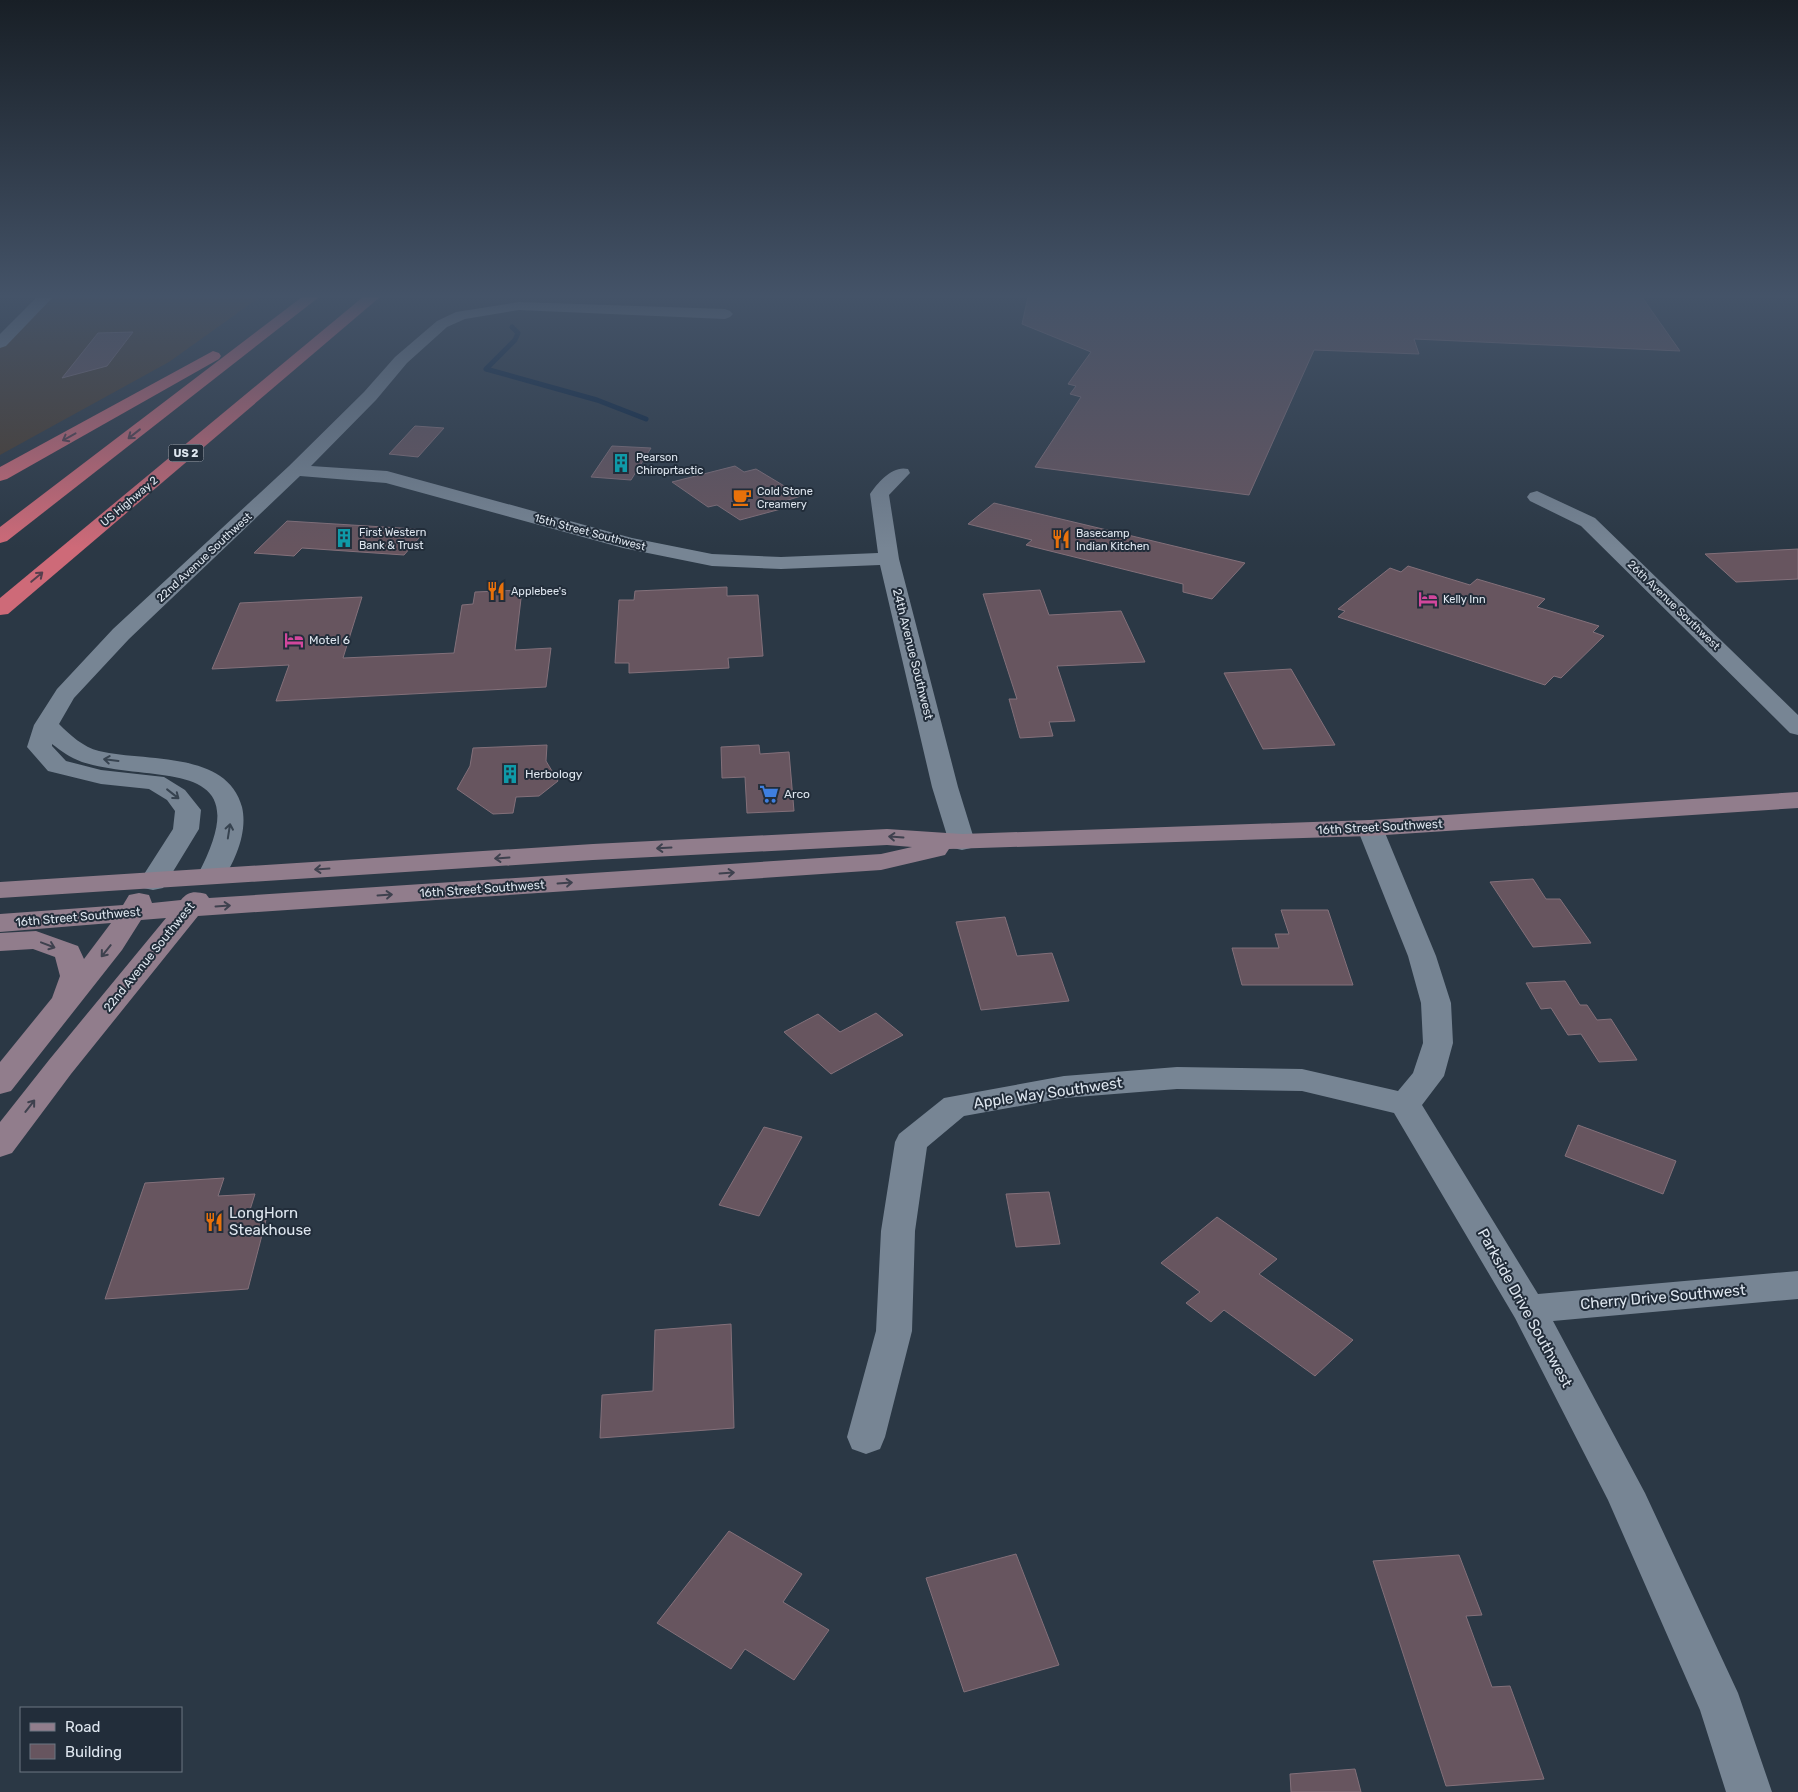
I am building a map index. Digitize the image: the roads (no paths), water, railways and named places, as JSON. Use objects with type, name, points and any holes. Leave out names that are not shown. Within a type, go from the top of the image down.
[{"type":"highway","points":[[0,475],[168,381]]},
{"type":"highway","points":[[0,537],[204,381]]},
{"type":"highway","name":"US Highway 2","points":[[0,609],[274,381]]},
{"type":"main road","name":"16th Street Southwest","points":[[0,890],[153,882],[210,876],[593,852],[887,837],[962,842],[1370,828],[1798,800]]},
{"type":"main road","name":"16th Street Southwest","points":[[0,923],[131,912],[881,862],[962,842]]},
{"type":"main road","name":"22nd Avenue Southwest","points":[[0,1145],[60,1067],[190,908],[210,876]]},
{"type":"main road","name":"22nd Avenue Southwest","points":[[0,1083],[112,944],[131,912],[153,882]]},
{"type":"main road","points":[[0,942],[36,940],[68,952],[76,976],[63,1004]]},
{"type":"street","name":"22nd Avenue Southwest","points":[[153,882],[186,830],[188,810],[176,795],[155,782],[101,777],[57,766],[39,747],[46,725],[65,694],[120,634],[296,470],[383,381]]},
{"type":"street","name":"22nd Avenue Southwest","points":[[370,396],[393,381]]},
{"type":"street","name":"15th Street Southwest","points":[[296,470],[387,477],[632,545],[712,560],[781,563],[889,559]]},
{"type":"street","name":"24th Avenue Southwest","points":[[900,473],[879,494],[889,559],[945,787],[962,842]]},
{"type":"street","name":"26th Avenue Southwest","points":[[1537,497],[1588,522],[1798,728]]},
{"type":"street","name":"22nd Avenue Southwest","points":[[46,725],[64,744],[95,758],[176,768],[211,778],[224,790],[232,809],[226,846],[210,876]]},
{"type":"street","points":[[1370,828],[1422,956],[1436,1002],[1438,1043],[1428,1076],[1405,1104]]},
{"type":"street","name":"Apple Way Southwest","points":[[866,1437],[894,1331],[898,1231],[911,1142],[956,1106],[1064,1087],[1176,1078],[1302,1080],[1405,1104]]},
{"type":"street","name":"Parkside Drive Southwest","points":[[1405,1104],[1528,1309],[1629,1502],[1722,1708],[1749,1792]]},
{"type":"street","name":"Cherry Drive Southwest","points":[[1528,1309],[1798,1285]]},
{"type":"waterway","points":[[528,381],[597,400],[646,419]]},
{"type":"place","name":"Pearson Chiroprtactic","points":[[621,463]]},
{"type":"place","name":"Cold Stone Creamery","points":[[742,497]]},
{"type":"place","name":"First Western Bank & Trust","points":[[344,538]]},
{"type":"place","name":"Basecamp Indian Kitchen","points":[[1061,539]]},
{"type":"place","name":"Applebee's","points":[[496,591]]},
{"type":"place","name":"Kelly Inn","points":[[1428,599]]},
{"type":"place","name":"Motel 6","points":[[294,640]]},
{"type":"place","name":"Herbology","points":[[510,774]]},
{"type":"place","name":"Arco","points":[[769,794]]},
{"type":"place","name":"LongHorn Steakhouse","points":[[214,1222]]}]
